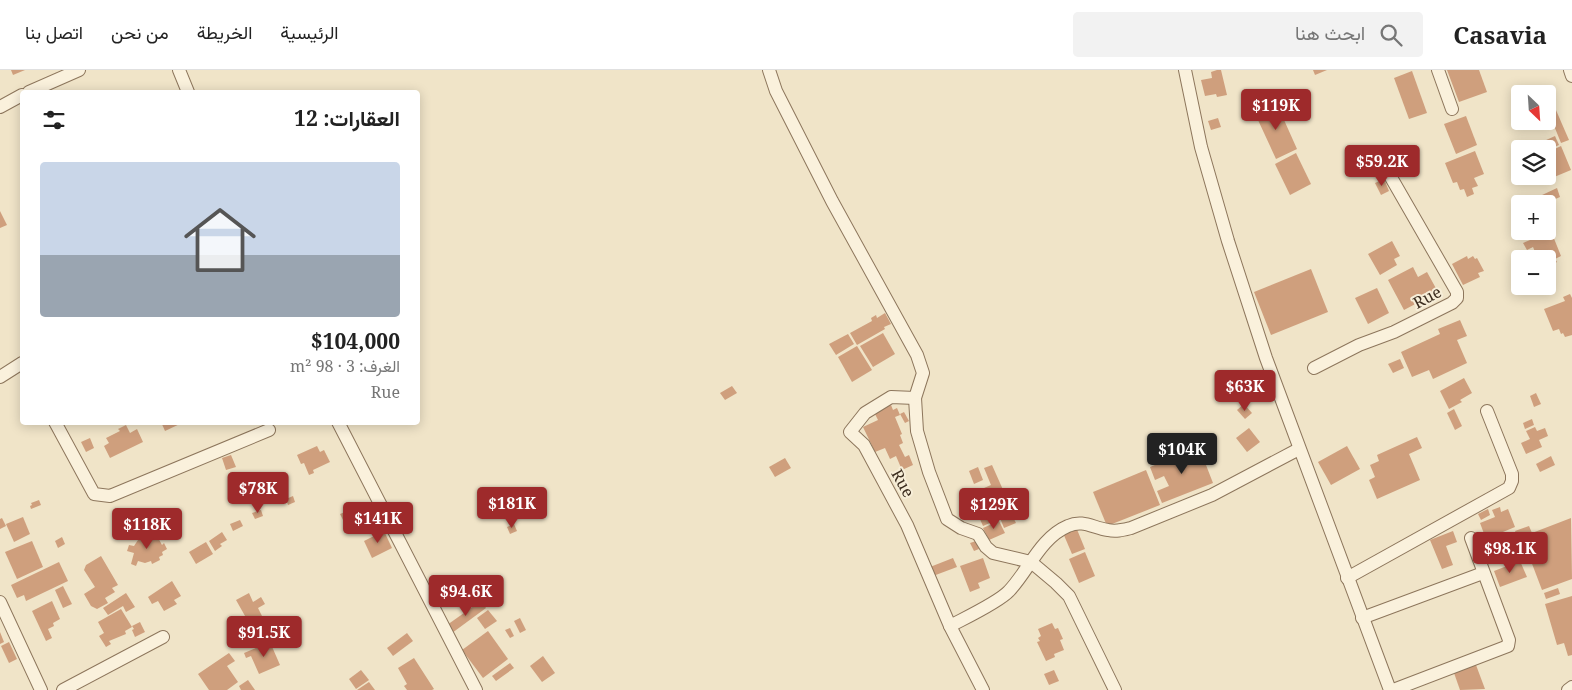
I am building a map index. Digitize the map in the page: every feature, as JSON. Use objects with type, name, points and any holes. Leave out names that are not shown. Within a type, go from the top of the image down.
[{"type":"street","points":[[179,70],[187,90]]},
{"type":"street","points":[[769,70],[776,91],[832,202],[917,355],[923,373],[915,398],[917,431],[938,500],[947,519],[961,528],[978,534],[986,547],[993,553],[1031,562],[1047,574],[1069,596],[1115,690]]},
{"type":"street","points":[[1185,70],[1201,147],[1228,241],[1266,358],[1362,618],[1391,690],[1508,646],[1509,640],[1471,538]]},
{"type":"street","points":[[1438,70],[1452,109]]},
{"type":"street","points":[[1570,70],[1572,76]]},
{"type":"street","points":[[33,90],[72,71]]},
{"type":"street","points":[[0,107],[20,97]]},
{"type":"street","name":"Rue","points":[[1314,368],[1359,345],[1394,332],[1452,303],[1457,298],[1457,292],[1377,153]]},
{"type":"street","points":[[0,377],[20,364]]},
{"type":"street","name":"Rue","points":[[915,398],[891,397],[865,413],[850,432],[864,445],[907,525],[950,626],[983,690]]},
{"type":"street","points":[[1348,578],[1508,488],[1512,481],[1512,474],[1487,411]]},
{"type":"street","points":[[57,425],[94,494],[110,496],[269,430]]},
{"type":"street","points":[[340,425],[476,690]]},
{"type":"street","points":[[950,626],[1008,592],[1042,546],[1053,535],[1067,526],[1086,523],[1107,530],[1117,531],[1131,528],[1212,495],[1299,448]]},
{"type":"street","points":[[1362,618],[1483,573]]},
{"type":"street","points":[[0,603],[40,690]]},
{"type":"street","points":[[63,690],[163,636]]},
{"type":"street","points":[[1568,690],[1572,687]]},
{"type":"building","points":[[11,70],[25,70],[13,75]]},
{"type":"building","points":[[1221,70],[1227,95],[1217,97],[1216,94],[1205,96],[1201,80],[1212,78],[1211,72]]},
{"type":"building","points":[[1313,70],[1327,70],[1315,75]]},
{"type":"building","points":[[1447,70],[1479,70],[1487,92],[1459,102]]},
{"type":"building","points":[[1412,71],[1427,113],[1409,119],[1394,78]]},
{"type":"building","points":[[1269,101],[1271,104],[1276,102],[1297,149],[1276,159],[1258,120],[1263,117],[1261,112],[1265,110],[1263,104]]},
{"type":"building","points":[[1556,110],[1569,140],[1561,143],[1556,130]]},
{"type":"building","points":[[1466,116],[1477,145],[1456,154],[1444,124]]},
{"type":"building","points":[[1218,118],[1221,127],[1211,130],[1208,121]]},
{"type":"building","points":[[1555,136],[1559,145],[1556,146],[1556,140],[1546,140]]},
{"type":"building","points":[[1561,146],[1571,170],[1556,176],[1556,148]]},
{"type":"building","points":[[1475,151],[1484,174],[1474,178],[1478,186],[1472,188],[1474,194],[1467,197],[1464,189],[1460,190],[1457,182],[1453,183],[1445,163]]},
{"type":"building","points":[[1296,153],[1311,184],[1290,195],[1275,164]]},
{"type":"building","points":[[1384,179],[1389,191],[1381,195],[1375,183]]},
{"type":"building","points":[[1557,188],[1560,197],[1556,199],[1556,195],[1542,195]]},
{"type":"building","points":[[0,211],[7,225],[0,228]]},
{"type":"building","points":[[1530,240],[1555,240],[1561,256],[1556,258],[1556,250],[1534,250],[1533,247],[1527,250],[1523,243]]},
{"type":"building","points":[[1392,241],[1400,256],[1394,259],[1397,265],[1380,275],[1368,254]]},
{"type":"building","points":[[1467,256],[1468,259],[1473,256],[1475,259],[1477,258],[1484,271],[1478,273],[1480,277],[1463,285],[1452,264]]},
{"type":"building","points":[[1413,267],[1418,277],[1427,272],[1438,292],[1404,310],[1388,280]]},
{"type":"building","points":[[1311,269],[1328,312],[1271,335],[1254,292]]},
{"type":"building","points":[[1377,288],[1389,313],[1368,324],[1355,298]]},
{"type":"building","points":[[1570,294],[1572,298],[1572,335],[1565,337],[1559,329],[1553,331],[1544,309],[1565,301],[1563,297]]},
{"type":"building","points":[[885,313],[891,324],[857,345],[850,333],[872,321],[871,318],[876,315],[877,318]]},
{"type":"building","points":[[1460,320],[1467,336],[1457,340],[1467,363],[1433,379],[1429,370],[1412,377],[1401,352],[1440,334],[1438,329]]},
{"type":"building","points":[[883,333],[895,354],[873,367],[860,346]]},
{"type":"building","points":[[848,334],[854,344],[836,355],[829,344]]},
{"type":"building","points":[[857,346],[872,370],[852,382],[838,357]]},
{"type":"building","points":[[1400,359],[1404,368],[1393,373],[1388,364]]},
{"type":"building","points":[[1464,378],[1472,393],[1460,400],[1462,402],[1449,409],[1440,391]]},
{"type":"building","points":[[732,386],[737,393],[725,400],[720,393]]},
{"type":"building","points":[[1536,393],[1541,404],[1534,407],[1530,396]]},
{"type":"building","points":[[1244,404],[1252,413],[1245,419],[1237,410]]},
{"type":"building","points":[[891,405],[893,410],[897,408],[900,415],[895,417],[902,434],[900,435],[903,443],[899,445],[905,457],[909,455],[913,465],[902,470],[896,456],[890,459],[885,448],[875,452],[863,427],[878,420],[874,412]]},
{"type":"building","points":[[1454,409],[1462,426],[1455,430],[1447,413]]},
{"type":"building","points":[[904,412],[909,421],[905,423],[900,414]]},
{"type":"building","points":[[1532,419],[1534,425],[1525,429],[1523,423]]},
{"type":"building","points":[[126,425],[130,433],[137,429],[143,442],[110,458],[104,446],[109,443],[106,438],[120,431],[118,429]]},
{"type":"building","points":[[162,425],[178,425],[165,431]]},
{"type":"building","points":[[1535,427],[1537,431],[1545,428],[1548,436],[1539,440],[1542,447],[1526,454],[1521,443],[1530,439],[1526,431]]},
{"type":"building","points":[[1249,428],[1260,442],[1247,452],[1236,438]]},
{"type":"building","points":[[1417,437],[1422,448],[1409,454],[1420,480],[1377,499],[1369,480],[1375,477],[1370,465],[1379,461],[1377,455]]},
{"type":"building","points":[[90,438],[94,448],[86,452],[81,442]]},
{"type":"building","points":[[317,446],[320,452],[324,450],[330,462],[313,470],[314,473],[309,475],[304,463],[301,464],[297,455]]},
{"type":"building","points":[[1347,446],[1360,469],[1331,485],[1318,462]]},
{"type":"building","points":[[1199,447],[1213,483],[1162,503],[1157,491],[1169,486],[1164,476],[1155,480],[1150,467]]},
{"type":"building","points":[[231,455],[236,467],[226,470],[222,458]]},
{"type":"building","points":[[1551,456],[1555,465],[1540,472],[1536,464]]},
{"type":"building","points":[[785,458],[791,468],[775,477],[769,467]]},
{"type":"building","points":[[992,465],[1012,510],[998,516],[999,519],[983,526],[971,499],[979,496],[977,491],[991,485],[984,468]]},
{"type":"building","points":[[978,467],[983,480],[974,484],[969,471]]},
{"type":"building","points":[[1146,470],[1160,505],[1107,526],[1093,492]]},
{"type":"building","points":[[293,496],[295,502],[288,505],[286,499]]},
{"type":"building","points":[[39,500],[41,505],[31,509],[31,503]]},
{"type":"building","points":[[1500,507],[1501,512],[1508,509],[1515,527],[1486,539],[1480,523],[1495,517],[1492,510]]},
{"type":"building","points":[[1488,509],[1490,515],[1481,520],[1478,514]]},
{"type":"building","points":[[261,510],[263,516],[255,519],[252,513]]},
{"type":"building","points":[[350,510],[354,518],[344,522],[340,514]]},
{"type":"building","points":[[1011,513],[1016,523],[1004,528],[1000,518]]},
{"type":"building","points":[[158,514],[165,527],[140,537],[137,532],[148,526],[145,521]]},
{"type":"building","points":[[23,517],[30,534],[14,542],[6,524]]},
{"type":"building","points":[[2,518],[6,526],[0,529],[0,519]]},
{"type":"building","points":[[1571,518],[1572,579],[1542,590],[1523,540],[1519,541],[1515,531],[1529,526],[1532,533]]},
{"type":"building","points":[[240,520],[243,526],[233,531],[230,524]]},
{"type":"building","points":[[999,521],[1005,533],[989,540],[983,528]]},
{"type":"building","points":[[514,524],[517,531],[510,534],[507,527]]},
{"type":"building","points":[[1076,527],[1085,549],[1072,554],[1063,533]]},
{"type":"building","points":[[384,531],[392,548],[372,558],[364,541]]},
{"type":"building","points":[[1453,531],[1457,542],[1446,546],[1453,565],[1442,569],[1430,540]]},
{"type":"building","points":[[222,532],[227,540],[220,544],[222,546],[215,551],[209,541]]},
{"type":"building","points":[[156,534],[162,545],[164,543],[167,549],[162,552],[163,555],[159,557],[160,560],[152,564],[151,561],[145,563],[138,561],[136,566],[131,564],[134,553],[127,551],[129,545],[134,546],[138,540]]},
{"type":"building","points":[[62,537],[65,544],[58,548],[55,541]]},
{"type":"building","points":[[32,541],[43,567],[17,579],[5,552]]},
{"type":"building","points":[[976,541],[979,549],[974,551],[970,543]]},
{"type":"building","points":[[206,542],[213,554],[196,564],[189,552]]},
{"type":"building","points":[[1085,552],[1095,576],[1079,583],[1069,559]]},
{"type":"building","points":[[101,556],[118,585],[112,588],[115,592],[105,598],[108,603],[97,609],[91,606],[84,594],[95,587],[84,570],[86,565]]},
{"type":"building","points":[[953,558],[957,567],[933,576],[930,567]]},
{"type":"building","points":[[983,558],[990,578],[978,583],[980,588],[970,592],[960,566]]},
{"type":"building","points":[[1520,561],[1527,577],[1500,587],[1494,571]]},
{"type":"building","points":[[59,562],[68,581],[26,601],[24,595],[17,598],[11,585]]},
{"type":"building","points":[[172,581],[181,596],[174,600],[177,604],[164,611],[158,601],[152,604],[148,597]]},
{"type":"building","points":[[63,586],[72,604],[63,608],[55,590]]},
{"type":"building","points":[[1558,588],[1560,594],[1546,599],[1544,593]]},
{"type":"building","points":[[126,593],[135,607],[126,612],[123,606],[108,615],[103,608]]},
{"type":"building","points":[[249,593],[253,602],[261,597],[265,604],[258,608],[262,616],[249,623],[236,600]]},
{"type":"building","points":[[1572,596],[1572,655],[1568,656],[1564,643],[1557,645],[1545,604]]},
{"type":"building","points":[[52,601],[60,619],[53,623],[54,626],[48,629],[52,638],[46,641],[32,611]]},
{"type":"building","points":[[481,601],[486,608],[452,633],[447,625]]},
{"type":"building","points":[[121,609],[132,627],[125,631],[126,634],[109,641],[111,644],[106,647],[99,636],[104,633],[98,622]]},
{"type":"building","points":[[488,610],[497,621],[485,629],[477,618]]},
{"type":"building","points":[[520,618],[526,630],[520,633],[514,621]]},
{"type":"building","points":[[140,622],[145,632],[135,637],[132,626]]},
{"type":"building","points":[[1052,623],[1055,629],[1058,628],[1063,639],[1060,640],[1064,650],[1054,654],[1055,657],[1046,661],[1037,642],[1040,641],[1038,638],[1041,636],[1038,629]]},
{"type":"building","points":[[510,628],[514,636],[510,638],[505,630]]},
{"type":"building","points":[[488,631],[508,659],[483,678],[462,650]]},
{"type":"building","points":[[0,632],[4,642],[0,644]]},
{"type":"building","points":[[407,633],[413,641],[393,656],[387,648]]},
{"type":"building","points":[[9,642],[17,659],[9,663],[1,646]]},
{"type":"building","points":[[270,642],[280,665],[259,674],[251,656],[246,658],[244,653]]},
{"type":"building","points":[[229,653],[235,661],[227,666],[238,682],[227,690],[209,690],[198,674]]},
{"type":"building","points":[[543,656],[555,673],[542,682],[530,666]]},
{"type":"building","points":[[414,658],[434,689],[407,690],[404,686],[407,684],[398,668]]},
{"type":"building","points":[[510,663],[514,668],[496,681],[492,676]]},
{"type":"building","points":[[1476,665],[1485,689],[1460,690],[1454,673]]},
{"type":"building","points":[[361,670],[369,680],[356,689],[349,679]]},
{"type":"building","points":[[1054,670],[1059,681],[1049,685],[1044,674]]},
{"type":"building","points":[[248,680],[255,690],[241,690],[239,686]]},
{"type":"building","points":[[369,682],[375,690],[357,690]]}]
